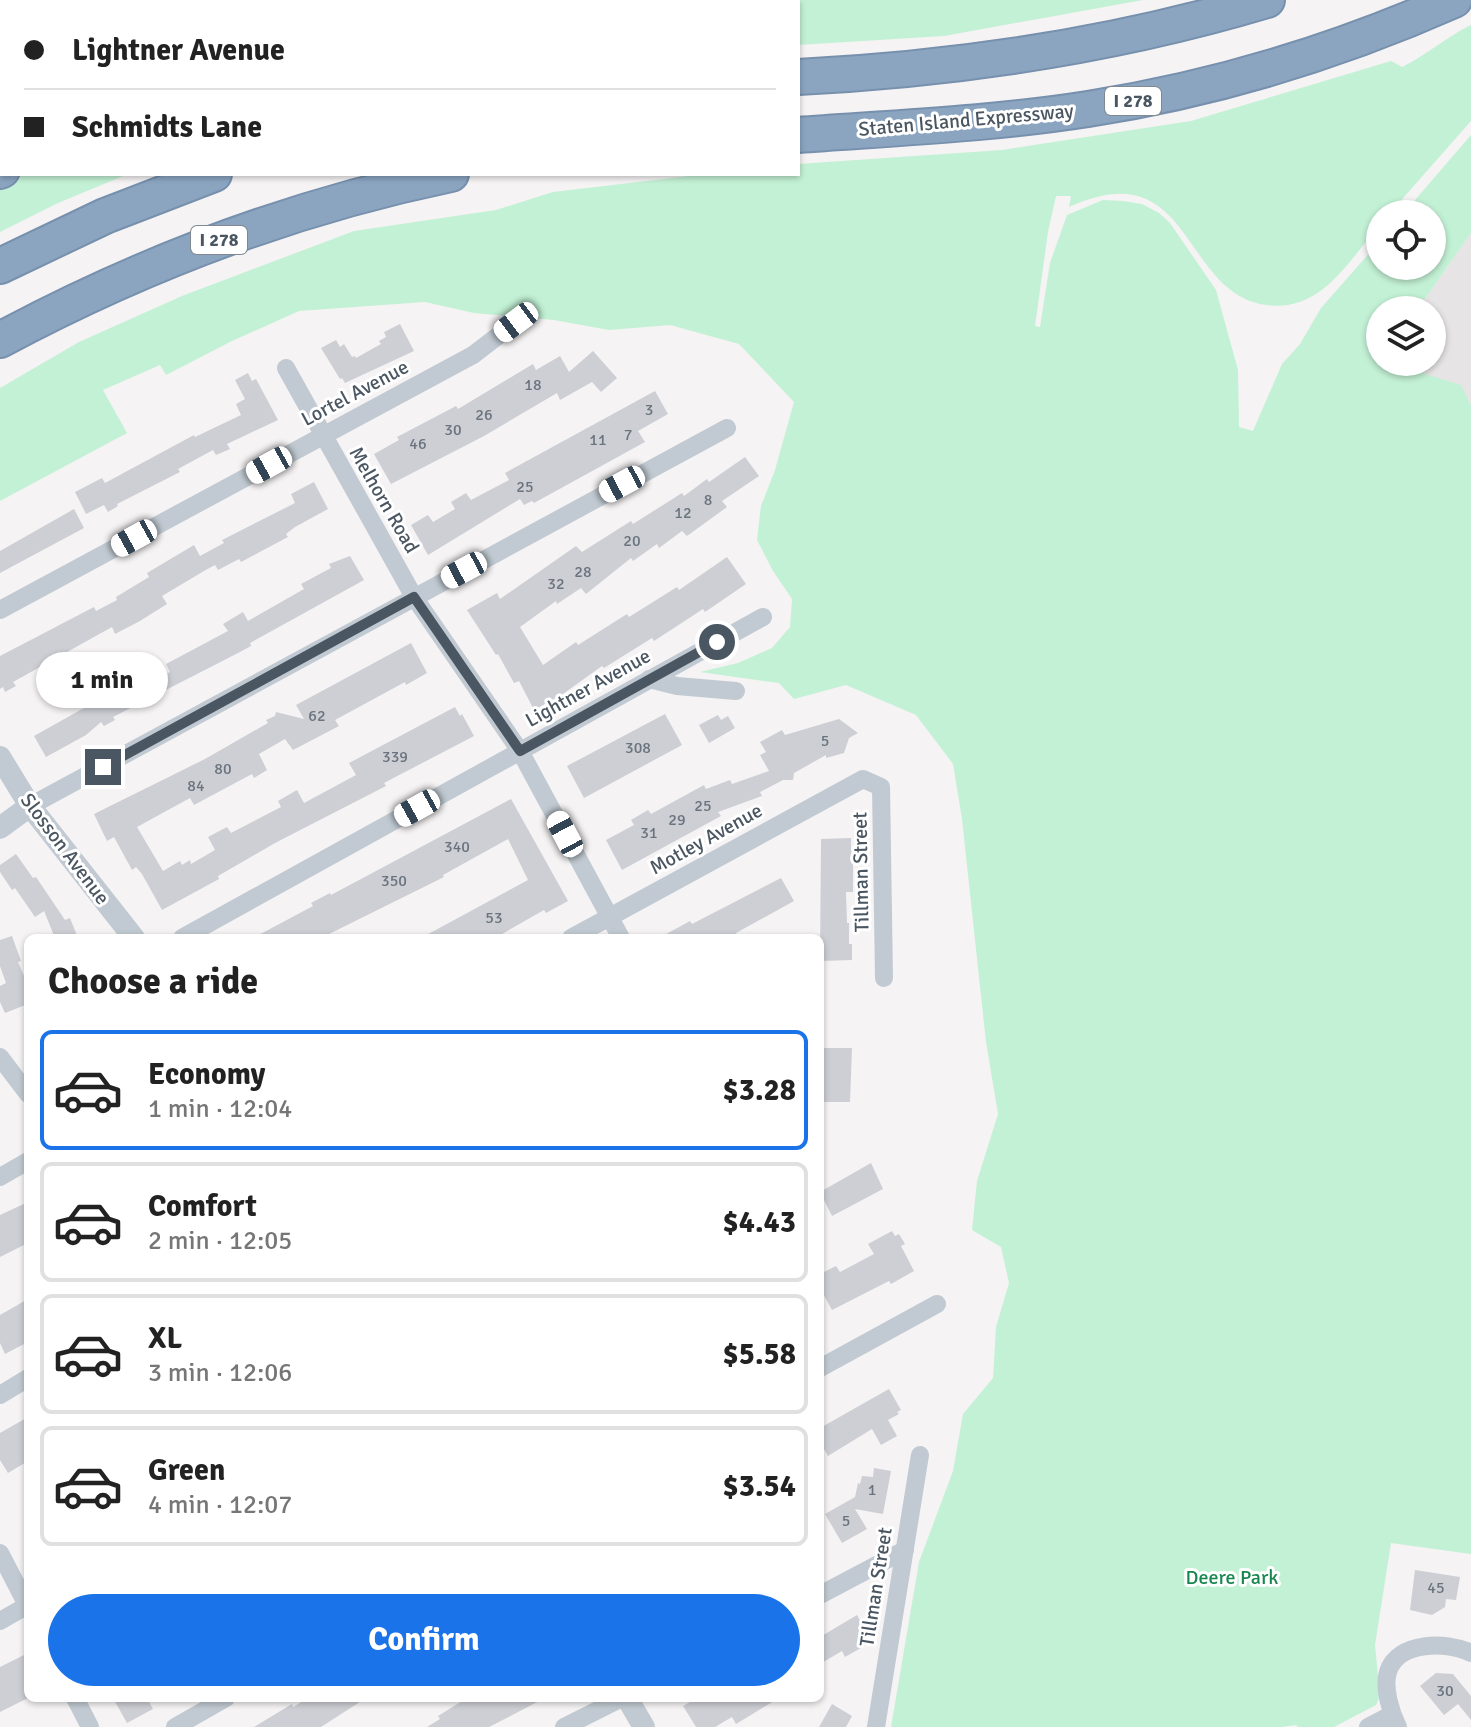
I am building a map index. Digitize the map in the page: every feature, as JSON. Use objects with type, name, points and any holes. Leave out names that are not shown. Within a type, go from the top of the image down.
[{"type":"highway","points":[[800,77],[886,73],[1001,59],[1171,27],[1267,0]]},
{"type":"highway","name":"Staten Island Expressway","points":[[800,135],[1002,120],[1145,99],[1257,72],[1312,55],[1454,0]]},
{"type":"highway","points":[[0,266],[105,216],[209,176]]},
{"type":"highway","name":"I 278","points":[[0,340],[102,289],[209,244],[317,207],[443,176]]},
{"type":"street","name":"Lortel Avenue","points":[[0,610],[473,355],[516,322]]},
{"type":"street","name":"Melhorn Road","points":[[286,368],[414,597],[520,751],[619,934]]},
{"type":"street","points":[[0,828],[30,806],[727,428]]},
{"type":"street","name":"Lightner Avenue","points":[[189,934],[763,617]]},
{"type":"street","points":[[649,679],[677,686],[736,691]]},
{"type":"street","name":"Slosson Avenue","points":[[0,757],[30,806],[131,934]]},
{"type":"street","name":"Motley Avenue","points":[[578,934],[863,779]]},
{"type":"street","name":"Tillman Street","points":[[863,779],[881,787],[884,978]]},
{"type":"street","points":[[0,1057],[24,1089]]},
{"type":"street","points":[[0,1177],[24,1163]]},
{"type":"street","points":[[824,1366],[937,1304]]},
{"type":"street","points":[[0,1395],[24,1380]]},
{"type":"street","name":"Tillman Street","points":[[876,1727],[920,1455]]},
{"type":"street","points":[[824,1593],[905,1550]]},
{"type":"street","points":[[0,1553],[24,1598]]},
{"type":"street","points":[[0,1621],[24,1608]]},
{"type":"street","points":[[1368,1727],[1395,1721],[1388,1671],[1399,1657],[1423,1646],[1441,1644],[1471,1653]]},
{"type":"street","points":[[77,1702],[90,1727]]},
{"type":"street","points":[[175,1727],[219,1702]]},
{"type":"street","points":[[564,1727],[616,1702]]},
{"type":"street","points":[[627,1702],[644,1727]]},
{"type":"shaded area","points":[[1471,233],[1471,405],[1468,398],[1429,376],[1446,376],[1446,296],[1427,296],[1438,280],[1446,280],[1446,269]]},
{"type":"green space","points":[[800,0],[1143,0],[944,36],[800,45]]},
{"type":"green space","name":"Deere Park","points":[[1471,25],[1471,121],[1401,200],[1366,200],[1366,242],[1317,294],[1282,306],[1266,305],[1238,295],[1216,277],[1182,230],[1163,210],[1140,197],[1110,194],[1069,207],[1071,196],[1056,196],[1035,326],[1040,327],[1050,263],[1067,215],[1103,200],[1142,204],[1170,223],[1216,290],[1238,370],[1239,427],[1253,431],[1282,364],[1300,344],[1321,308],[1366,257],[1366,280],[1438,280],[1427,296],[1366,296],[1366,376],[1432,376],[1461,385],[1471,405],[1471,1554],[1391,1543],[1375,1645],[1380,1696],[1376,1705],[1334,1727],[891,1727],[919,1562],[953,1471],[963,1414],[993,1378],[996,1327],[1009,1283],[1001,1247],[972,1230],[977,1181],[998,1114],[986,1042],[962,819],[953,764],[916,715],[846,685],[794,699],[779,683],[700,672],[738,663],[772,648],[790,627],[792,599],[757,540],[761,506],[775,470],[794,402],[739,344],[670,325],[609,330],[554,320],[474,313],[425,302],[299,311],[166,375],[160,365],[103,390],[127,433],[0,501],[0,388],[79,342],[182,296],[354,231],[496,210],[553,192],[689,176],[800,176],[800,164],[1002,150],[1191,121],[1391,61],[1402,67]]},
{"type":"green space","points":[[1471,135],[1471,233],[1446,269],[1446,200],[1415,200]]},
{"type":"green space","points":[[16,176],[123,176],[0,232],[0,188]]},
{"type":"building","points":[[400,324],[414,351],[345,383],[321,348],[336,340],[340,347],[344,344],[356,358],[381,344],[379,341],[386,337],[384,332]]},
{"type":"building","points":[[593,351],[617,378],[601,392],[592,382],[560,400],[557,393],[484,436],[391,484],[374,454],[399,440],[397,437],[456,406],[458,409],[533,364],[536,370],[560,356],[569,372]]},
{"type":"building","points":[[248,373],[252,381],[256,379],[278,420],[227,444],[230,449],[216,455],[213,450],[108,512],[104,505],[86,514],[75,492],[102,478],[105,483],[194,435],[241,415],[236,404],[245,399],[235,380]]},
{"type":"building","points":[[655,391],[668,414],[638,431],[645,442],[534,503],[524,505],[520,499],[428,555],[411,525],[428,515],[433,522],[455,509],[451,502],[466,493],[471,500],[509,480],[505,473]]},
{"type":"building","points":[[745,457],[759,476],[722,501],[727,507],[687,536],[682,531],[659,548],[657,544],[633,561],[631,558],[586,594],[581,588],[557,604],[556,601],[520,627],[543,665],[576,642],[578,645],[677,587],[679,590],[727,557],[746,584],[705,612],[703,609],[654,641],[652,638],[604,668],[602,666],[534,710],[519,681],[514,683],[467,610],[497,593],[500,599],[576,546],[582,552],[682,493],[684,496],[707,479],[709,482]]},
{"type":"building","points":[[314,482],[328,509],[295,527],[286,534],[288,537],[241,562],[239,559],[218,570],[215,565],[162,596],[167,604],[140,621],[115,634],[112,627],[13,682],[16,686],[5,692],[3,687],[0,689],[0,656],[94,607],[96,611],[117,600],[116,597],[149,577],[147,573],[194,545],[200,556],[224,543],[222,540],[295,503],[291,494]]},
{"type":"building","points":[[74,509],[84,528],[0,573],[0,551]]},
{"type":"building","points":[[350,556],[364,580],[250,643],[251,646],[113,717],[115,720],[104,726],[101,722],[86,735],[46,757],[34,736],[141,676],[147,685],[170,672],[166,664],[228,631],[223,624],[243,612],[248,621],[304,589],[301,584],[331,568],[329,564]]},
{"type":"building","points":[[411,643],[427,673],[335,720],[339,726],[293,750],[285,739],[259,754],[267,770],[254,778],[252,774],[194,805],[190,798],[137,827],[163,871],[180,861],[182,865],[190,860],[191,864],[215,850],[208,837],[227,827],[231,833],[281,807],[278,801],[297,790],[304,803],[356,775],[349,763],[455,707],[474,736],[275,843],[218,876],[219,879],[162,910],[142,874],[136,867],[132,870],[114,837],[107,841],[94,814],[205,759],[268,723],[266,720],[275,716],[276,712],[304,719],[296,705]]},
{"type":"building","points":[[665,714],[682,745],[584,798],[567,766]]},
{"type":"building","points":[[718,715],[721,720],[728,716],[735,728],[709,743],[699,725]]},
{"type":"building","points":[[839,719],[858,733],[849,738],[844,753],[826,758],[826,755],[794,773],[793,780],[783,780],[760,792],[762,796],[718,812],[721,816],[622,870],[606,840],[634,825],[631,820],[648,810],[651,814],[704,785],[706,789],[730,780],[732,784],[769,771],[760,755],[766,752],[760,742],[782,730],[785,735]]},
{"type":"building","points":[[511,799],[568,901],[546,913],[544,910],[502,934],[428,934],[528,880],[508,839],[444,877],[329,934],[260,934],[313,906],[311,903]]},
{"type":"building","points":[[851,838],[851,850],[856,850],[853,892],[846,892],[852,960],[824,961],[824,934],[820,934],[821,839]]},
{"type":"building","points":[[16,854],[65,920],[70,918],[76,934],[53,934],[44,911],[35,917],[15,888],[12,890],[0,872],[0,865]]},
{"type":"building","points":[[781,878],[794,901],[737,934],[666,934],[690,921],[692,924]]},
{"type":"building","points":[[12,936],[24,976],[24,1006],[5,1013],[0,1002],[0,986],[6,983],[0,966],[0,940]]},
{"type":"building","points":[[824,1048],[852,1048],[850,1102],[824,1102]]},
{"type":"building","points":[[871,1163],[883,1189],[832,1216],[824,1200],[824,1190]]},
{"type":"building","points":[[24,1204],[24,1245],[0,1257],[0,1215]]},
{"type":"building","points":[[892,1231],[895,1236],[899,1234],[905,1244],[901,1246],[914,1271],[832,1310],[824,1295],[824,1272],[836,1266],[840,1272],[874,1254],[868,1244]]},
{"type":"building","points":[[24,1301],[24,1344],[5,1354],[0,1343],[0,1315]]},
{"type":"building","points":[[889,1389],[901,1410],[888,1420],[897,1436],[881,1445],[872,1429],[828,1456],[824,1449],[824,1426]]},
{"type":"building","points":[[24,1419],[24,1463],[8,1473],[0,1460],[0,1433]]},
{"type":"building","points":[[874,1468],[891,1471],[883,1514],[855,1509],[867,1529],[842,1543],[825,1514],[855,1497],[862,1476],[873,1477]]},
{"type":"building","points":[[1415,1570],[1460,1577],[1456,1600],[1446,1599],[1445,1607],[1432,1615],[1410,1610]]},
{"type":"building","points":[[857,1615],[869,1636],[865,1639],[868,1644],[845,1657],[842,1651],[824,1662],[824,1635]]},
{"type":"building","points":[[24,1655],[24,1700],[0,1712],[0,1667]]},
{"type":"building","points":[[1436,1673],[1453,1674],[1471,1696],[1471,1720],[1458,1704],[1444,1715],[1420,1686]]},
{"type":"building","points":[[115,1702],[149,1702],[153,1709],[127,1723]]},
{"type":"building","points":[[301,1702],[360,1702],[321,1727],[254,1727],[292,1704],[293,1707]]},
{"type":"building","points":[[461,1702],[537,1702],[489,1727],[427,1727],[440,1719],[438,1716]]},
{"type":"building","points":[[690,1702],[772,1702],[736,1724],[732,1717],[715,1727],[696,1727],[683,1706]]},
{"type":"building","points":[[832,1704],[852,1716],[846,1727],[819,1727]]},
{"type":"route","points":[[103,767],[414,597],[520,751],[717,642]]}]
